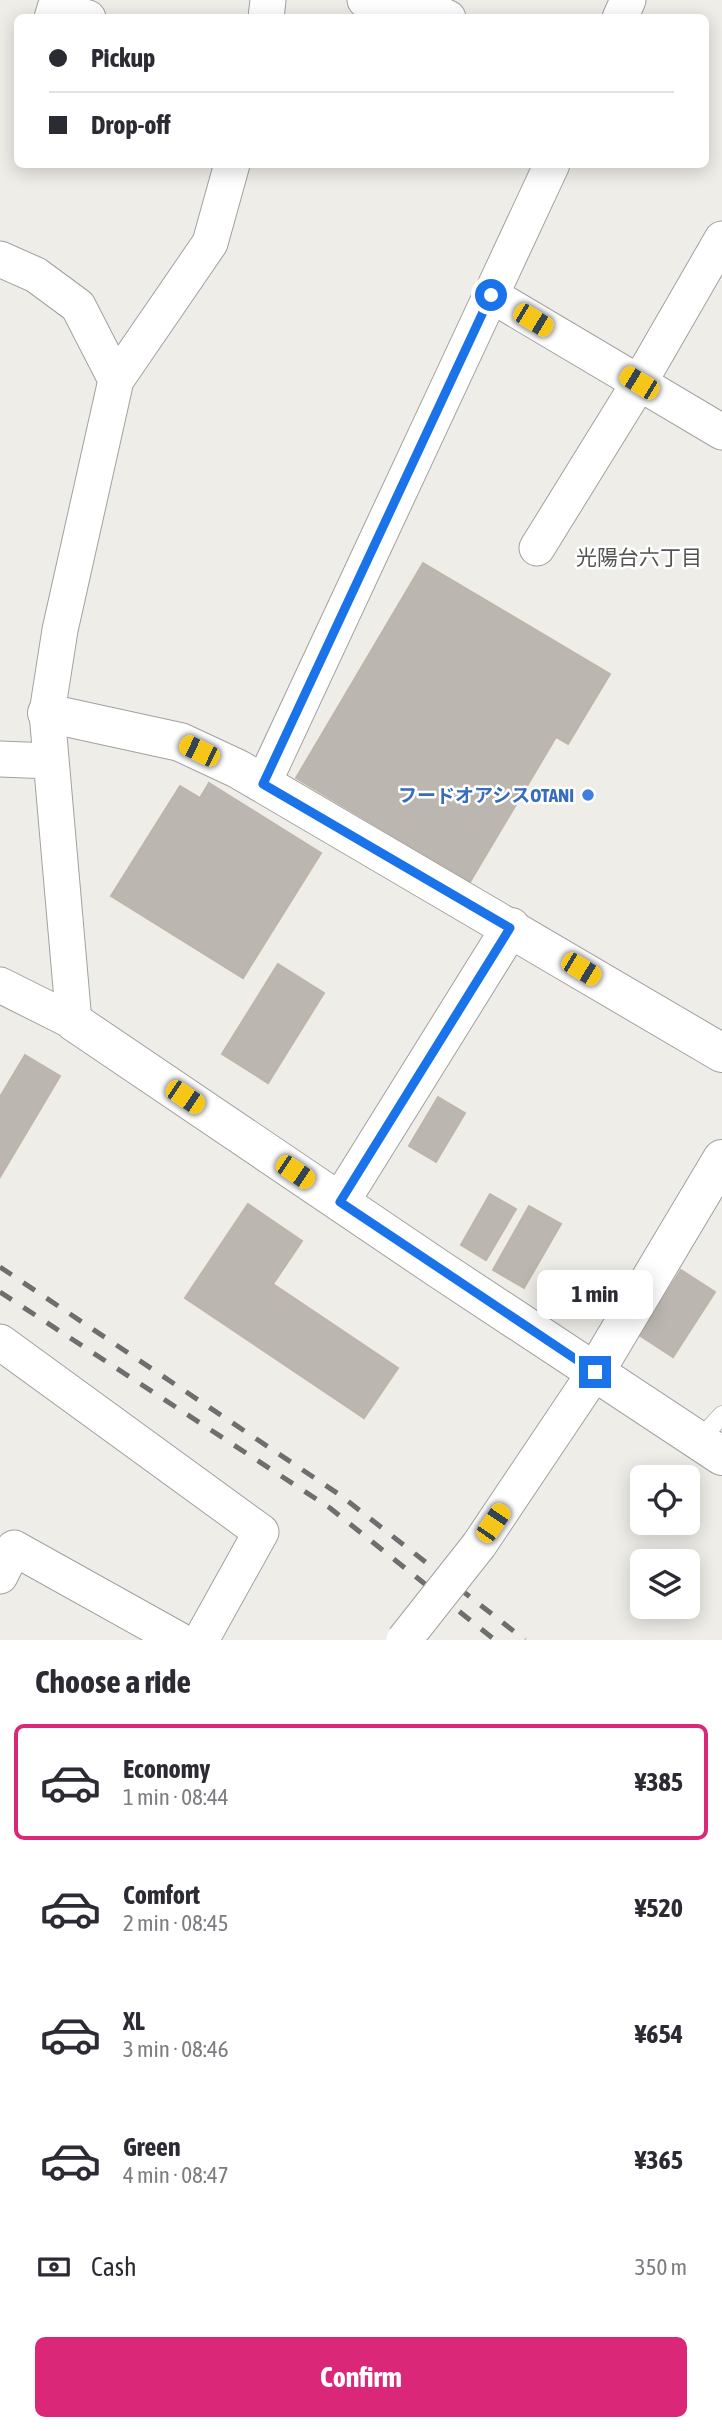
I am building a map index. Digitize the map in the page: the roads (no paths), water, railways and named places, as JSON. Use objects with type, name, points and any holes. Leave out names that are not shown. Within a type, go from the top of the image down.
[{"type":"street","points":[[365,0],[439,14]]},
{"type":"street","points":[[53,14],[55,8],[75,14]]},
{"type":"street","points":[[74,1023],[47,713],[60,630],[116,380],[210,243],[231,168]]},
{"type":"street","points":[[263,784],[550,168]]},
{"type":"street","points":[[537,548],[639,383],[722,239]]},
{"type":"street","points":[[0,259],[36,275],[78,306],[116,380]]},
{"type":"street","points":[[491,295],[722,432]]},
{"type":"street","points":[[47,713],[180,742],[263,784],[722,1053]]},
{"type":"street","points":[[0,759],[51,761]]},
{"type":"street","points":[[340,1202],[510,928]]},
{"type":"street","points":[[0,985],[74,1023],[595,1372],[714,1437]]},
{"type":"street","points":[[404,1640],[479,1545],[595,1372],[722,1159]]},
{"type":"street","points":[[0,1342],[261,1532],[201,1640]]},
{"type":"street","points":[[5,1555],[178,1640]]},
{"type":"railway","points":[[0,1267],[340,1495],[525,1640]]},
{"type":"railway","points":[[0,1292],[330,1508],[495,1640]]},
{"type":"place","name":"フードオアシスOTANI","points":[[588,795]]},
{"type":"district","name":"光陽台六丁目","points":[[639,557]]}]
